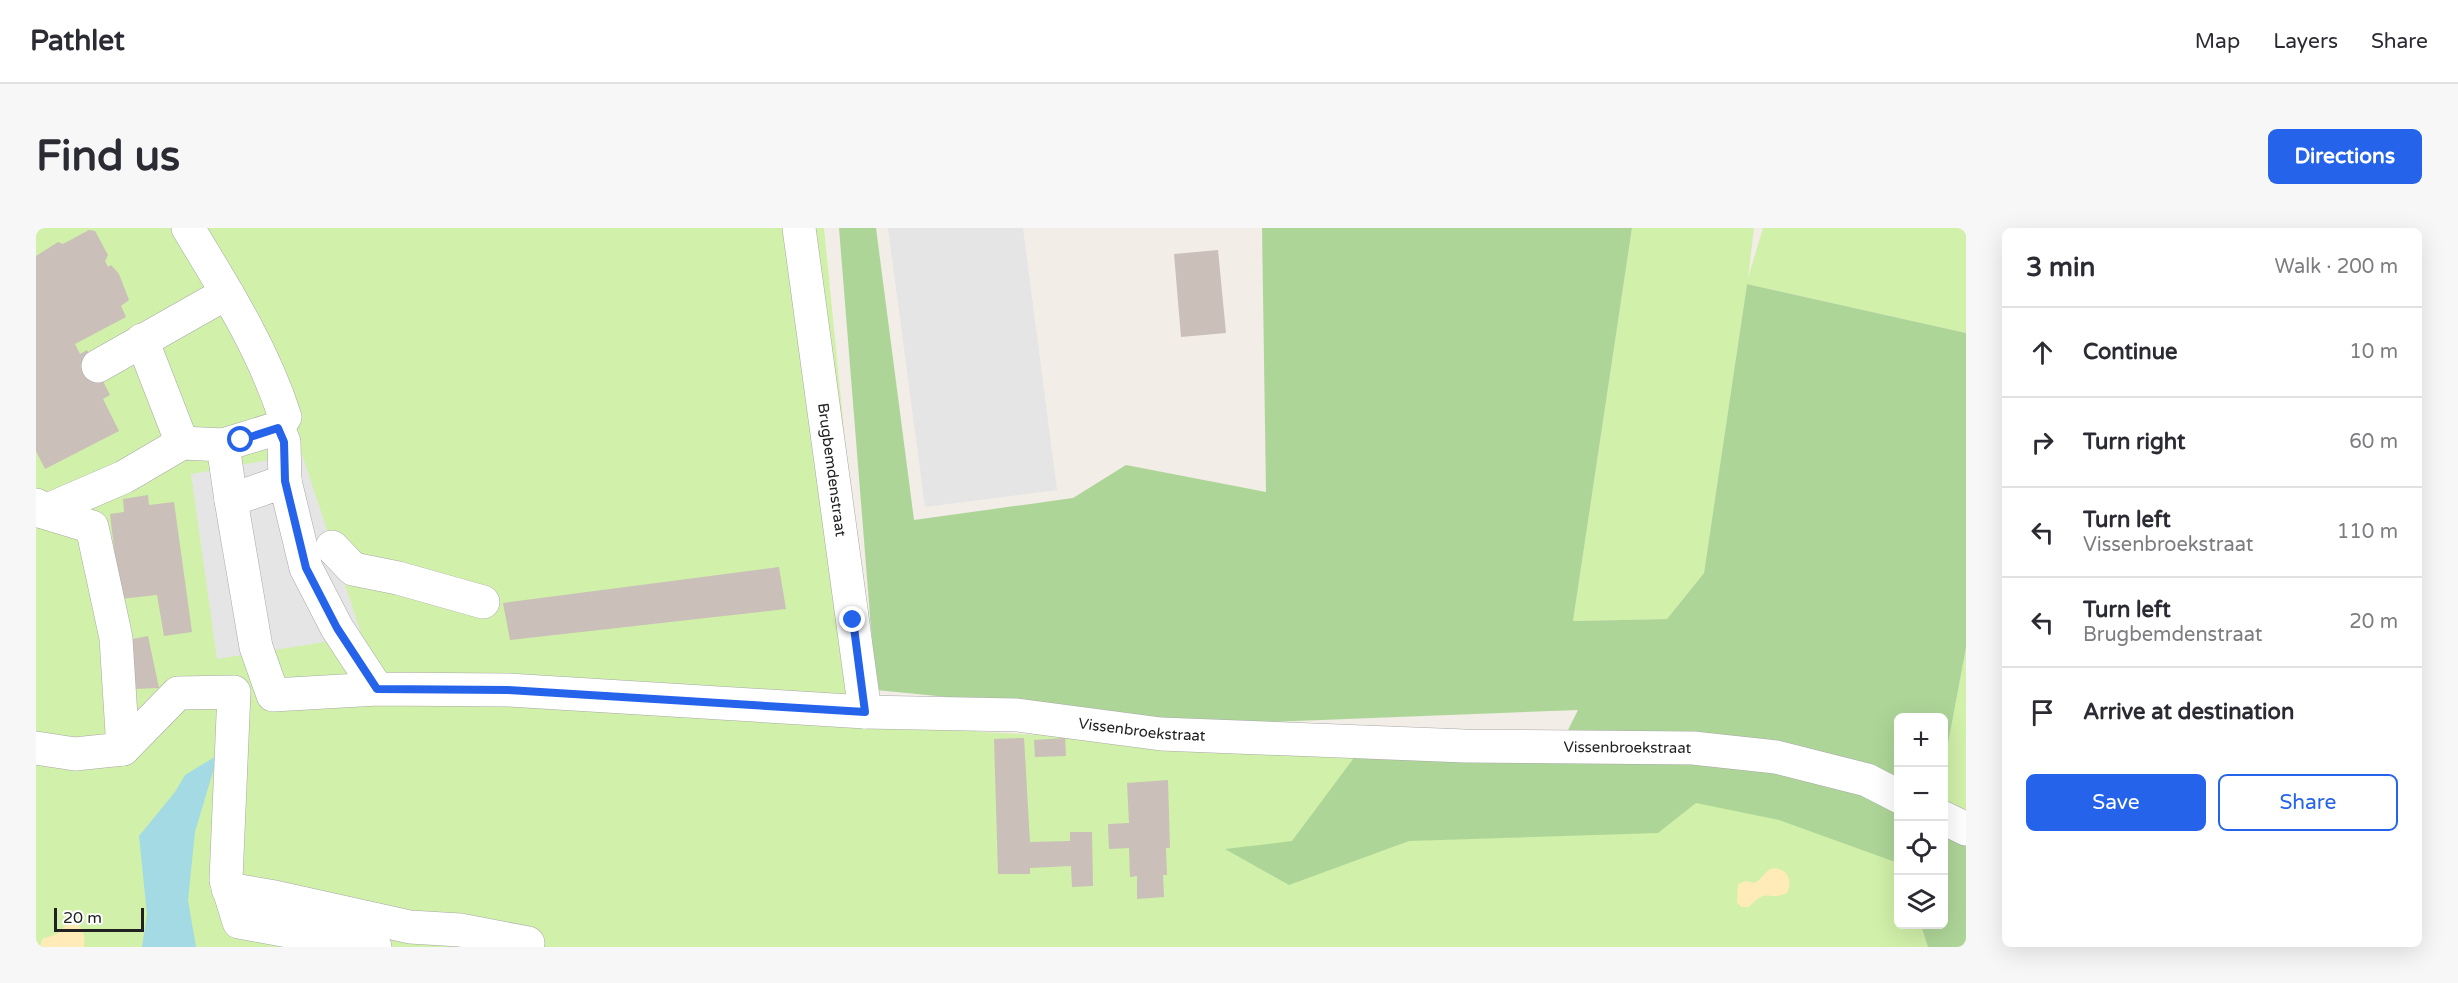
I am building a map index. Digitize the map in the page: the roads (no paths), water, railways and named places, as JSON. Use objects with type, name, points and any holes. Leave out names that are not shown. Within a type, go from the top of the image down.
[{"type":"street","points":[[39,509],[124,477],[182,443],[223,445],[278,428],[285,417],[269,371],[227,293],[188,228]]},
{"type":"street","name":"Brugbemdenstraat","points":[[800,228],[865,712]]},
{"type":"street","points":[[98,366],[227,293]]},
{"type":"street","points":[[142,340],[182,443]]},
{"type":"street","points":[[278,428],[284,442],[285,481],[306,568],[337,628],[377,689]]},
{"type":"street","points":[[223,445],[231,500],[285,481]]},
{"type":"street","name":"Vissenbroekstraat","points":[[231,500],[256,647],[273,696],[377,689],[508,690],[865,712],[1017,715],[1161,734],[1465,746],[1693,748],[1776,758],[1867,780],[1894,794]]},
{"type":"street","points":[[39,509],[93,527],[116,638],[123,749]]},
{"type":"street","points":[[333,547],[353,569],[398,578],[483,602]]},
{"type":"street","points":[[36,748],[75,754],[123,749],[178,693],[234,692],[225,880],[239,922],[375,947]]},
{"type":"street","points":[[1948,820],[1966,829]]},
{"type":"street","points":[[228,890],[275,897],[410,927],[460,930],[528,943]]},
{"type":"water","points":[[218,755],[195,832],[188,900],[196,947],[142,947],[147,914],[139,836],[175,792],[185,775]]}]
